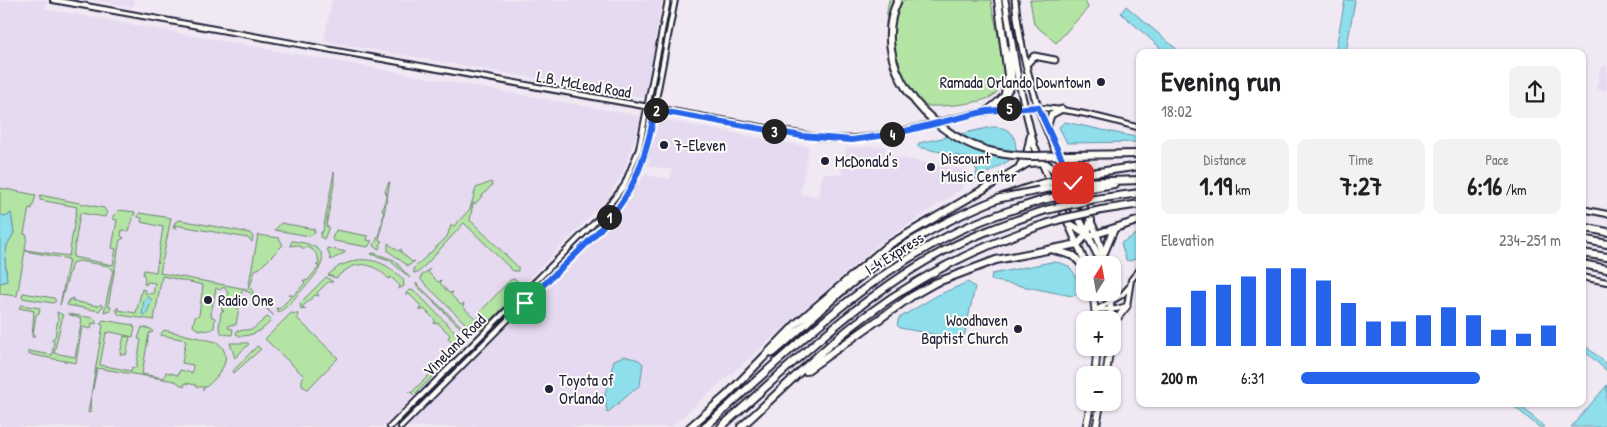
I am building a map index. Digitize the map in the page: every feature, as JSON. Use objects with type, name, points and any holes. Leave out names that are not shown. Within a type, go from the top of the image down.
[{"type":"highway","points":[[898,0],[890,22],[892,56],[907,89],[933,120],[959,139],[990,151],[1019,156],[1136,154]]},
{"type":"highway","points":[[998,0],[1008,75],[1005,94]]},
{"type":"highway","points":[[1016,170],[1027,154],[1031,135]]},
{"type":"highway","points":[[725,397],[797,323],[875,255],[908,233],[1028,163],[1039,162],[1049,165],[1057,175],[1099,256]]},
{"type":"highway","points":[[690,427],[864,274],[922,236],[1001,198],[1040,184],[1078,175],[1136,167]]},
{"type":"highway","points":[[1001,198],[1081,182],[1136,180]]},
{"type":"highway","name":"I-4 Express","points":[[705,427],[852,297],[899,264],[950,234],[993,216],[1042,200],[1091,188],[1136,181]]},
{"type":"highway","name":"I-4 Express","points":[[721,427],[848,315],[890,284],[932,258],[990,229],[1046,210],[1095,199],[1136,193]]},
{"type":"highway","points":[[742,427],[792,380],[866,316],[927,275],[971,252],[1016,233],[1101,210],[1136,205]]},
{"type":"highway","points":[[792,380],[912,296],[935,283],[996,260],[1078,244],[1087,234],[1091,220]]},
{"type":"highway","points":[[1070,224],[1087,234],[1097,235],[1136,221]]},
{"type":"highway","points":[[1586,228],[1607,232]]},
{"type":"highway","points":[[1103,255],[1114,229]]},
{"type":"highway","points":[[1097,235],[1103,255]]},
{"type":"highway","points":[[1586,241],[1607,244]]},
{"type":"highway","points":[[1050,249],[1076,258]]},
{"type":"highway","points":[[1586,254],[1607,257]]},
{"type":"highway","points":[[1586,265],[1607,269]]},
{"type":"highway","points":[[1094,301],[1096,310]]},
{"type":"highway","points":[[1111,301],[1111,310]]},
{"type":"highway","points":[[1121,314],[1128,306]]},
{"type":"highway","points":[[1086,427],[1089,411]]},
{"type":"highway","points":[[1096,427],[1099,411]]},
{"type":"highway","points":[[727,427],[736,414]]},
{"type":"main road","points":[[1005,0],[1023,107],[1039,162],[1070,224],[1082,256]]},
{"type":"main road","points":[[1015,0],[1026,65],[1038,107],[1046,128],[1097,235]]},
{"type":"main road","points":[[987,111],[1005,94],[1011,82],[1008,54],[1012,46]]},
{"type":"main road","points":[[1026,65],[1034,56],[1055,60]]},
{"type":"main road","points":[[1046,128],[1051,115],[1062,109]]},
{"type":"street","name":"L.B. McLeod Road","points":[[53,0],[802,136],[852,140],[893,134],[987,111],[1023,107],[1062,109],[1136,127]]},
{"type":"street","name":"Vineland Road","points":[[390,427],[595,222],[624,186],[632,168],[647,108],[668,0]]},
{"type":"street","name":"Vineland Road","points":[[401,427],[618,207],[640,169],[651,134],[675,0]]},
{"type":"street","points":[[1586,210],[1607,214]]},
{"type":"street","points":[[1096,310],[1111,310],[1128,306],[1130,286],[1133,275],[1136,272]]},
{"type":"street","points":[[1586,278],[1607,282]]},
{"type":"street","points":[[1121,295],[1130,286]]},
{"type":"street","points":[[1096,310],[1106,301]]},
{"type":"street","points":[[414,403],[420,408]]},
{"type":"shaded area","points":[[0,0],[47,0],[45,9],[640,116],[638,128],[623,173],[606,200],[383,427],[0,427]]},
{"type":"shaded area","points":[[94,0],[134,0],[133,7]]},
{"type":"shaded area","points":[[332,0],[662,0],[645,98],[324,41]]},
{"type":"shaded area","points":[[1607,64],[1607,91],[1596,89],[1600,69]]},
{"type":"shaded area","points":[[657,119],[809,147],[800,194],[818,197],[823,173],[841,175],[846,148],[885,146],[884,155],[966,170],[963,188],[876,246],[671,427],[407,427],[616,216],[642,177],[646,175],[670,179],[672,170],[648,166]]},
{"type":"green space","points":[[889,0],[991,0],[1004,71],[999,90],[985,100],[975,102],[940,106],[913,103],[905,95],[899,84],[888,54],[886,22]]},
{"type":"green space","points":[[1030,0],[1085,0],[1088,8],[1056,43],[1034,24]]},
{"type":"green space","points":[[334,172],[334,184],[326,226],[329,227],[324,239],[320,237],[323,231]]},
{"type":"green space","points":[[390,182],[383,220],[384,211],[382,211],[387,193],[385,192]]},
{"type":"green space","points":[[491,182],[492,185],[475,204],[473,203],[470,220],[518,267],[518,271],[513,271],[464,223],[419,272],[414,273],[414,268],[447,237],[451,225],[454,226],[470,209],[476,188]]},
{"type":"green space","points":[[0,188],[36,195],[32,209],[29,208],[24,234],[27,235],[25,250],[69,256],[77,207],[40,200],[40,195],[104,208],[107,213],[105,217],[80,213],[73,257],[113,265],[116,249],[112,248],[117,220],[113,219],[113,216],[119,210],[135,212],[129,231],[122,230],[121,236],[124,238],[120,240],[108,306],[111,307],[110,310],[104,312],[113,270],[109,266],[79,261],[72,263],[60,305],[69,259],[25,251],[17,296],[0,294],[0,283],[7,281],[5,259],[7,245],[14,233],[11,213],[6,217],[0,214]]},
{"type":"green space","points":[[139,213],[171,218],[160,273],[241,288],[248,289],[258,235],[279,238],[283,245],[260,268],[255,270],[250,287],[274,316],[249,292],[242,290],[236,325],[229,325],[228,328],[233,329],[232,335],[222,334],[219,327],[221,312],[224,311],[222,310],[222,305],[226,305],[228,293],[224,287],[220,290],[216,288],[211,314],[215,318],[214,328],[206,330],[197,329],[193,326],[195,317],[199,315],[203,285],[162,276],[154,320],[119,315],[116,310],[118,307],[118,310],[136,313],[142,289],[145,290],[145,293],[153,294],[155,283],[147,282],[146,285],[144,284],[145,278],[143,274],[144,270],[156,272],[163,227],[141,222],[142,218],[138,217]]},
{"type":"green space","points":[[180,220],[250,233],[253,237],[252,242],[248,238],[175,225],[177,229],[173,228],[175,222]]},
{"type":"green space","points":[[281,223],[314,229],[315,233],[310,236],[275,230]]},
{"type":"green space","points":[[336,230],[368,236],[367,240],[372,241],[368,247],[334,241],[332,238]]},
{"type":"green space","points":[[378,236],[380,236],[379,240],[382,241],[379,249],[374,246]]},
{"type":"green space","points":[[292,241],[316,248],[321,253],[321,266],[288,306],[278,312],[276,308],[279,309],[291,297],[289,294],[293,296],[305,283],[303,280],[307,281],[319,267],[316,265],[319,265],[317,256],[312,250],[297,245],[290,246]]},
{"type":"green space","points":[[388,243],[398,251],[401,249],[401,252],[412,262],[415,261],[408,266],[388,251]]},
{"type":"green space","points":[[327,248],[346,252],[331,260]]},
{"type":"green space","points":[[374,253],[394,260],[410,278],[389,260],[371,254]]},
{"type":"green space","points":[[357,260],[370,260],[388,267],[403,279],[404,286],[399,289],[400,286],[391,277],[389,279],[375,268],[369,266],[356,265],[336,278],[328,275],[339,266]]},
{"type":"green space","points":[[430,269],[428,272],[438,282],[441,280],[440,283],[449,293],[453,292],[451,295],[461,305],[464,303],[463,307],[476,319],[482,316],[479,313],[510,280],[515,279],[523,286],[483,329],[472,330],[421,280],[421,276]]},
{"type":"green space","points":[[326,277],[333,282],[328,282],[317,293],[319,296],[315,295],[302,307],[306,309],[301,310],[300,303]]},
{"type":"green space","points":[[416,283],[464,329],[468,335],[417,286]]},
{"type":"green space","points":[[410,290],[415,291],[463,340],[461,348],[414,395],[411,393],[449,355],[447,353],[452,344],[448,337],[450,335],[438,323],[434,324],[435,320],[424,309],[420,311],[421,306],[409,294],[406,296],[406,293]]},
{"type":"green space","points":[[23,293],[54,298],[56,301],[53,303],[22,298]]},
{"type":"green space","points":[[73,298],[72,301],[98,306],[101,304],[103,306],[99,311],[67,305],[69,300]]},
{"type":"green space","points":[[21,305],[40,308],[39,313],[36,315],[33,334],[35,337],[32,337],[34,311],[19,308]]},
{"type":"green space","points":[[57,312],[63,315],[54,353],[75,357],[82,319],[68,314],[94,318],[96,320],[96,324],[92,323],[91,329],[82,327],[76,363],[28,354],[28,351],[52,355],[54,341],[51,340],[55,337],[58,319]]},
{"type":"green space","points":[[291,313],[298,314],[297,318],[338,358],[308,389],[302,386],[304,376],[265,339]]},
{"type":"green space","points":[[267,317],[271,319],[264,328],[244,336],[236,334],[237,331],[253,329]]},
{"type":"green space","points":[[103,320],[133,325],[135,328],[133,337],[111,332],[106,333],[100,365],[131,371],[132,367],[136,368],[141,340],[138,339],[142,327],[151,329],[153,332],[149,333],[142,374],[164,378],[166,372],[178,375],[180,370],[192,373],[193,365],[182,363],[186,340],[160,335],[164,330],[217,342],[223,348],[225,355],[223,368],[219,374],[202,390],[205,387],[196,387],[196,385],[185,383],[184,387],[175,381],[97,368],[90,404],[91,412],[88,413],[103,325],[100,324]]},
{"type":"green space","points":[[124,336],[130,337],[126,355],[120,354]]},
{"type":"green space","points":[[230,343],[248,343],[249,344],[235,358]]},
{"type":"green space","points":[[257,346],[261,349],[234,373],[233,371]]},
{"type":"water","points":[[1345,0],[1355,0],[1347,49],[1336,49]]},
{"type":"water","points":[[1126,6],[1176,49],[1162,49],[1121,13]]},
{"type":"water","points":[[1065,122],[1136,137],[1136,142],[1067,143],[1059,127]]},
{"type":"water","points":[[992,127],[1003,128],[1010,132],[1016,149],[1010,160],[975,180],[977,171],[972,159],[918,147],[919,143]]},
{"type":"water","points":[[11,213],[14,233],[7,245],[5,259],[7,281],[0,283],[0,214],[6,217]]},
{"type":"water","points":[[1136,234],[1136,259],[1130,261],[1126,260],[1121,243]]},
{"type":"water","points":[[1057,262],[1071,269],[1076,277],[1076,295],[1072,296],[991,280],[992,274]]},
{"type":"water","points":[[968,282],[975,287],[964,337],[960,339],[900,328],[897,325],[899,318],[938,295]]},
{"type":"water","points":[[147,296],[152,300],[146,315],[142,314],[144,300]]},
{"type":"water","points":[[1586,346],[1607,364],[1607,371],[1586,353]]},
{"type":"water","points":[[624,356],[639,360],[643,364],[640,385],[607,413],[605,394],[614,360]]},
{"type":"water","points":[[1607,385],[1607,427],[1571,427],[1572,426]]},
{"type":"water","points":[[1515,407],[1522,407],[1545,427],[1539,427]]},
{"type":"place","name":"Ramada Orlando Downtown","points":[[1101,82]]},
{"type":"place","name":"7-Eleven","points":[[664,145]]},
{"type":"place","name":"McDonald's","points":[[825,161]]},
{"type":"place","name":"Discount Music Center","points":[[931,167]]},
{"type":"place","name":"Radio One","points":[[208,300]]},
{"type":"place","name":"Woodhaven Baptist Church","points":[[1018,329]]},
{"type":"place","name":"Toyota of Orlando","points":[[549,389]]},
{"type":"route","points":[[525,303],[618,207],[640,169],[651,134],[655,110],[802,136],[852,140],[893,134],[987,111],[1038,107],[1051,140],[1073,183]]}]
